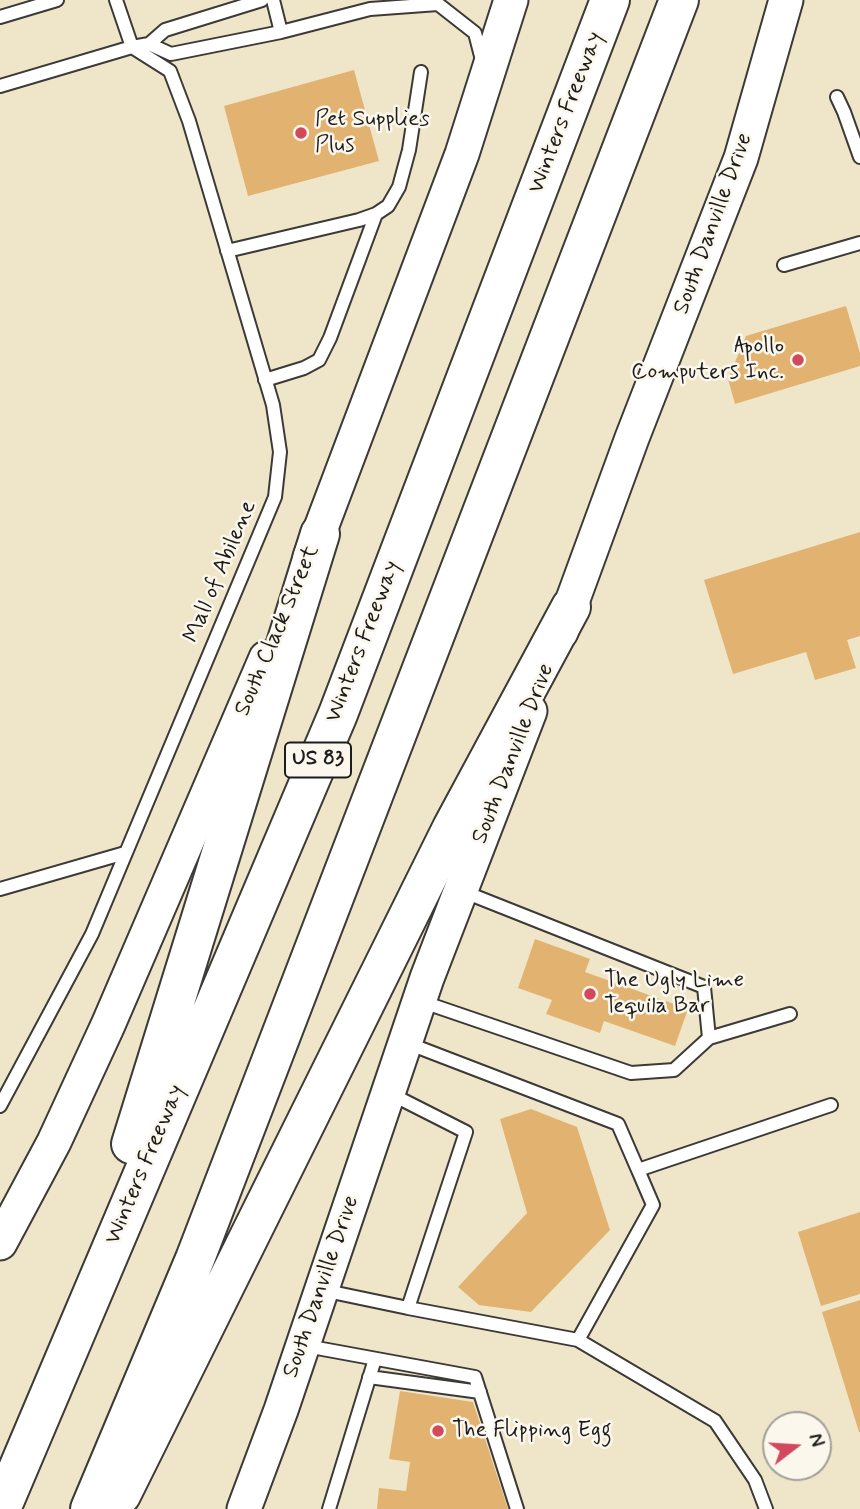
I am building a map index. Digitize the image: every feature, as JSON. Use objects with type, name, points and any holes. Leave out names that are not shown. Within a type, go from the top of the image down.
[{"type":"highway","name":"Winters Freeway","points":[[1,1509],[338,714],[610,0]]},
{"type":"highway","name":"US 83","points":[[90,1509],[195,1259],[679,0]]},
{"type":"highway","points":[[69,1346],[320,534]]},
{"type":"highway","points":[[114,1509],[453,828],[571,607]]},
{"type":"main road","name":"South Clack Street","points":[[0,1243],[54,1142],[108,1024],[320,534],[462,154],[511,0]]},
{"type":"main road","name":"South Danville Drive","points":[[244,1509],[303,1346],[419,1001],[741,158],[786,0]]},
{"type":"lane","points":[[0,17],[57,0]]},
{"type":"lane","points":[[116,0],[131,47]]},
{"type":"lane","points":[[0,86],[149,44],[165,30],[262,0]]},
{"type":"lane","points":[[273,0],[281,32]]},
{"type":"lane","points":[[149,44],[171,54],[281,32],[370,9],[438,5],[475,33],[487,76]]},
{"type":"lane","name":"Mall of Abilene","points":[[0,1106],[92,933],[275,497],[280,452],[273,405],[176,85],[170,71],[163,65],[131,47]]},
{"type":"lane","points":[[227,251],[376,214],[388,206],[399,187],[409,150],[421,72]]},
{"type":"lane","points":[[836,97],[860,157]]},
{"type":"lane","points":[[265,380],[320,360],[376,214]]},
{"type":"lane","points":[[784,265],[860,243]]},
{"type":"lane","points":[[0,889],[125,853]]},
{"type":"lane","points":[[461,891],[704,987],[709,1038]]},
{"type":"lane","points":[[419,1001],[631,1073],[674,1070],[709,1038],[790,1014]]},
{"type":"lane","points":[[405,1042],[618,1124],[653,1205],[578,1340]]},
{"type":"lane","points":[[388,1092],[466,1132],[408,1308]]},
{"type":"lane","points":[[638,1170],[831,1105]]},
{"type":"lane","points":[[321,1290],[578,1340],[715,1421],[755,1480],[766,1509]]},
{"type":"lane","points":[[303,1346],[475,1377],[517,1509]]},
{"type":"lane","points":[[329,1509],[375,1359]]},
{"type":"lane","points":[[369,1377],[480,1392]]},
{"type":"building","name":"Pet Supplies Plus","points":[[354,70],[379,161],[248,196],[224,106]]},
{"type":"building","name":"Apollo Computers Inc.","points":[[846,306],[860,353],[860,366],[735,404],[728,379],[746,336]]},
{"type":"building","points":[[860,532],[860,636],[847,640],[856,668],[815,680],[806,652],[733,674],[704,580]]},
{"type":"building","name":"The Ugly Lime Tequila Bar","points":[[535,939],[590,959],[585,972],[688,1009],[675,1046],[604,1021],[600,1033],[546,1014],[552,1000],[518,988]]},
{"type":"building","points":[[531,1109],[577,1127],[610,1230],[531,1312],[479,1305],[458,1287],[527,1213],[500,1119]]},
{"type":"building","points":[[860,1212],[860,1294],[821,1306],[798,1232]]},
{"type":"building","points":[[860,1300],[860,1432],[859,1432],[822,1312]]},
{"type":"building","name":"The Flipping Egg","points":[[400,1391],[473,1402],[508,1509],[377,1509],[379,1488],[406,1491],[410,1462],[389,1459]]},
{"type":"place","name":"Pet Supplies Plus","points":[[301,133]]},
{"type":"place","name":"Apollo Computers Inc.","points":[[798,360]]},
{"type":"place","name":"The Ugly Lime Tequila Bar","points":[[590,994]]},
{"type":"place","name":"The Flipping Egg","points":[[438,1431]]}]
